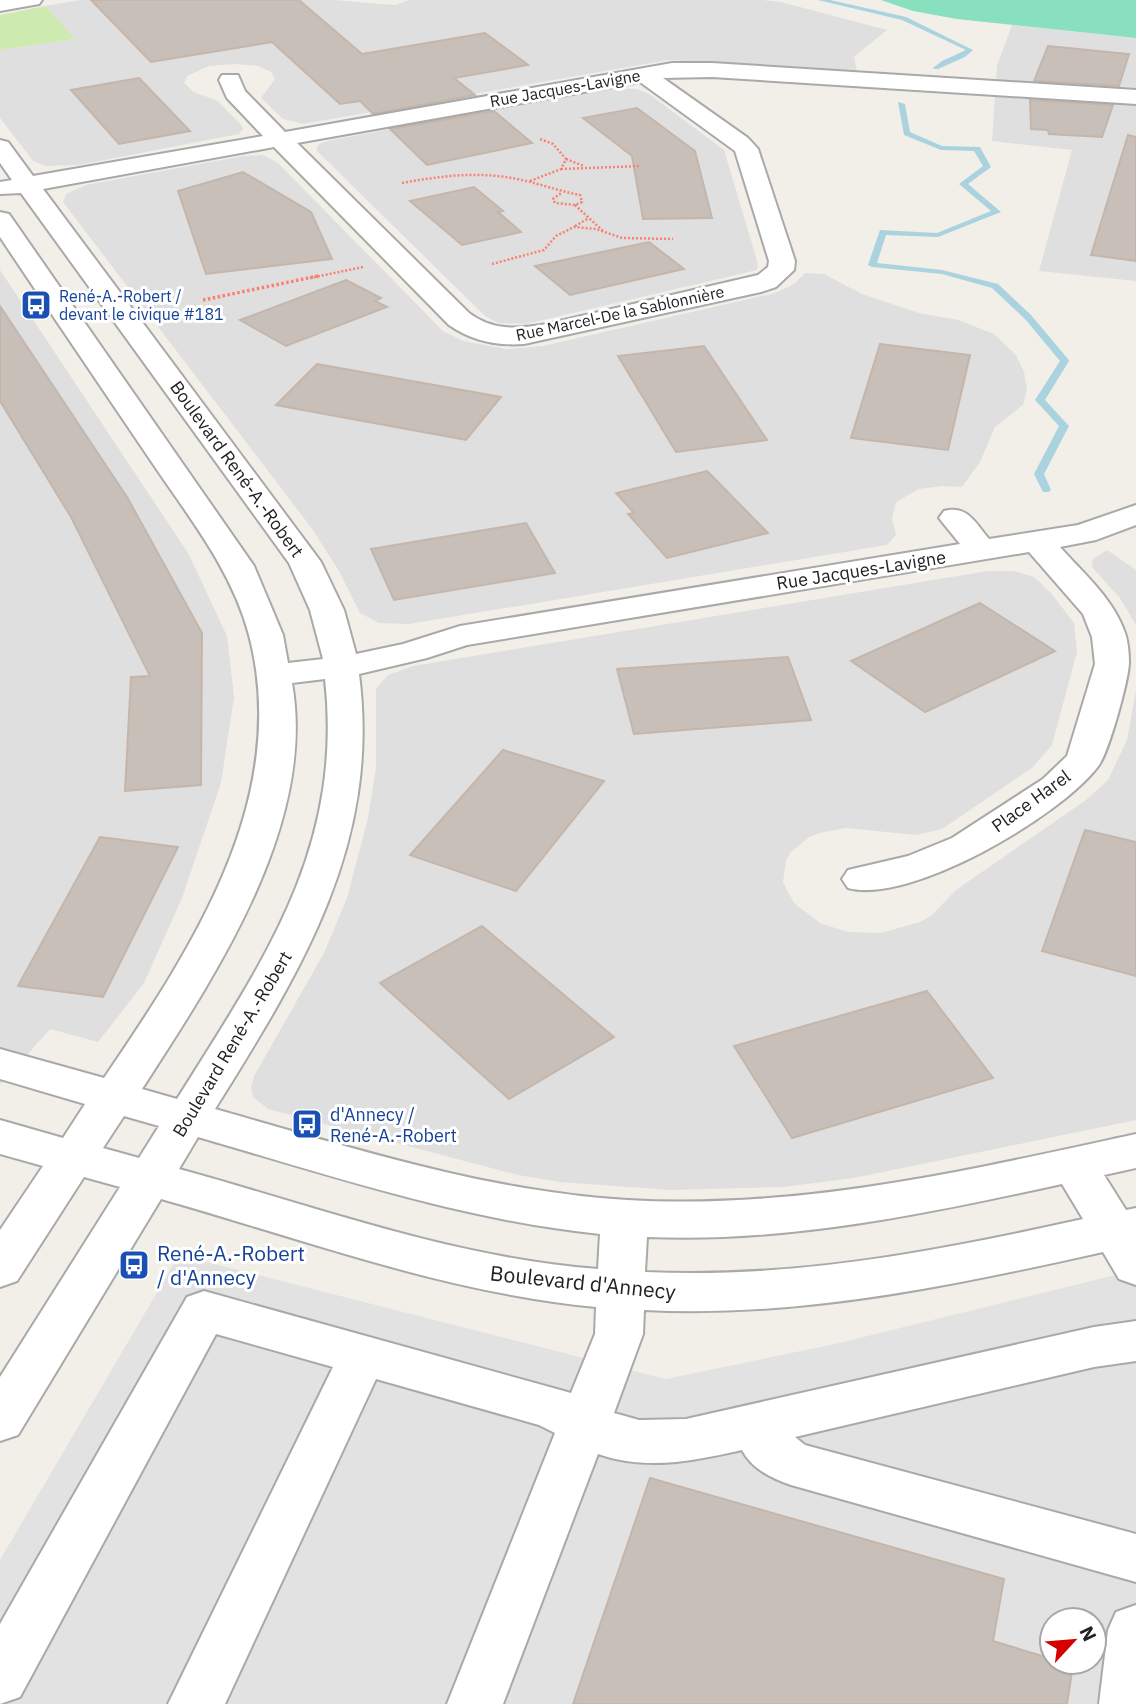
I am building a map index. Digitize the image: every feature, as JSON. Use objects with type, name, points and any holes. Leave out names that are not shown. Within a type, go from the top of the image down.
[{"type":"street","points":[[0,5],[32,0]]},
{"type":"street","name":"Rue Jacques-Lavigne","points":[[14,187],[672,70],[712,70],[1136,97]]},
{"type":"street","name":"Rue Marcel-De la Sablonnière","points":[[230,80],[239,98],[278,139],[466,326],[503,336],[547,332],[752,286],[774,277],[781,270],[782,261],[746,149],[740,142],[643,74]]},
{"type":"street","name":"Boulevard René-A.-Robert","points":[[0,147],[14,187],[295,545],[321,593],[340,655],[347,703],[343,794],[324,865],[286,956],[242,1033],[0,1420]]},
{"type":"street","points":[[0,219],[225,542],[247,583],[274,663],[278,726],[274,774],[263,820],[246,871],[204,958],[0,1268]]},
{"type":"street","name":"Rue Jacques-Lavigne","points":[[274,663],[340,655],[422,651],[460,636],[1085,533],[1136,514]]},
{"type":"street","points":[[955,518],[982,551]]},
{"type":"street","name":"Place Harel","points":[[862,879],[918,867],[966,847],[1056,787],[1084,760],[1112,664],[1109,637],[1099,611],[1038,542]]},
{"type":"street","points":[[0,1064],[489,1200],[624,1218],[714,1220],[808,1214],[915,1197],[1136,1151]]},
{"type":"street","name":"Boulevard d'Annecy","points":[[0,1137],[150,1178],[399,1252],[460,1267],[534,1280],[620,1290],[751,1292],[838,1285],[1129,1241]]},
{"type":"street","points":[[1073,1164],[1129,1241]]},
{"type":"street","points":[[475,1704],[619,1335],[624,1218]]},
{"type":"street","points":[[0,1678],[204,1311],[551,1407],[616,1438],[665,1443],[686,1441],[1080,1350],[1136,1341]]},
{"type":"street","points":[[196,1704],[363,1355]]},
{"type":"street","points":[[754,1424],[766,1446],[792,1463],[1136,1558]]},
{"type":"street","points":[[1128,1704],[1136,1630]]},
{"type":"path","points":[[540,139],[554,144],[566,159],[588,167]]},
{"type":"path","points":[[561,169],[566,159]]},
{"type":"path","points":[[529,181],[561,169],[641,166]]},
{"type":"path","points":[[402,183],[471,172],[529,181],[561,193],[580,195],[582,202],[575,205],[555,203],[553,199],[561,193]]},
{"type":"path","points":[[575,205],[604,232]]},
{"type":"path","points":[[492,264],[534,255],[544,250],[564,231],[589,218]]},
{"type":"path","points":[[574,227],[622,238],[673,239]]},
{"type":"path","points":[[203,300],[400,260]]},
{"type":"shaded area","points":[[81,0],[334,0],[395,5],[409,0],[763,0],[781,2],[887,30],[854,57],[857,71],[668,60],[303,124],[283,119],[261,98],[275,79],[271,72],[258,66],[209,66],[187,76],[184,83],[194,92],[218,101],[242,126],[239,134],[79,165],[46,166],[33,161],[0,118],[0,50],[74,39],[45,6]]},
{"type":"shaded area","points":[[1012,25],[1136,38],[1136,281],[1039,271],[1072,150],[992,141],[997,66]]},
{"type":"shaded area","points":[[615,88],[637,89],[649,94],[724,150],[758,264],[757,270],[526,324],[498,323],[485,316],[316,150],[319,144],[332,140]]},
{"type":"shaded area","points":[[263,155],[278,163],[443,331],[463,341],[507,349],[543,346],[775,293],[794,284],[805,273],[824,274],[862,294],[919,313],[958,320],[994,334],[1016,355],[1024,372],[1027,389],[1023,405],[995,427],[980,462],[962,487],[919,489],[896,502],[892,518],[896,535],[887,545],[409,624],[379,623],[360,613],[339,571],[313,530],[63,202],[66,194],[86,185],[243,156]]},
{"type":"shaded area","points":[[0,270],[188,553],[227,636],[234,697],[221,783],[182,898],[144,983],[98,1042],[50,1029],[0,1085]]},
{"type":"shaded area","points":[[1107,550],[1136,570],[1136,625],[1120,598],[1092,567],[1093,559]]},
{"type":"shaded area","points":[[988,571],[1014,571],[1034,577],[1051,593],[1074,623],[1077,652],[1052,745],[1032,768],[942,829],[916,835],[845,828],[808,838],[791,852],[786,860],[783,882],[794,903],[820,923],[835,928],[849,932],[881,933],[920,922],[931,916],[956,890],[1086,800],[1108,780],[1127,740],[1136,691],[1136,1120],[854,1178],[783,1187],[670,1190],[559,1182],[518,1175],[268,1109],[253,1097],[251,1088],[254,1076],[324,953],[347,898],[368,818],[376,768],[376,689],[388,675],[413,666]]},
{"type":"shaded area","points":[[179,1255],[666,1379],[835,1344],[1136,1270],[1136,1704],[0,1704],[0,1560]]},
{"type":"green space","points":[[881,0],[1136,0],[1136,38],[957,19],[913,11]]},
{"type":"green space","points":[[45,6],[75,39],[0,50],[0,15]]},
{"type":"building","points":[[91,0],[299,0],[362,54],[485,33],[528,65],[454,78],[475,95],[373,114],[360,101],[340,104],[272,42],[151,62]]},
{"type":"building","points":[[1048,46],[1129,54],[1119,86],[1034,81]]},
{"type":"building","points":[[139,78],[190,131],[119,144],[71,90]]},
{"type":"building","points":[[1030,100],[1113,105],[1102,137],[1049,134],[1048,130],[1031,129]]},
{"type":"building","points":[[637,108],[695,151],[712,218],[643,219],[632,156],[583,118]]},
{"type":"building","points":[[494,111],[532,143],[427,165],[390,129]]},
{"type":"building","points":[[1128,135],[1136,137],[1136,261],[1091,255]]},
{"type":"building","points":[[243,172],[311,212],[332,259],[206,274],[178,191]]},
{"type":"building","points":[[474,187],[503,211],[498,212],[521,232],[462,245],[410,201]]},
{"type":"building","points":[[649,242],[684,269],[570,295],[535,266]]},
{"type":"building","points":[[346,280],[381,298],[375,301],[387,307],[286,346],[240,320]]},
{"type":"building","points":[[0,306],[127,497],[202,633],[201,785],[125,791],[131,677],[150,676],[71,517],[0,401]]},
{"type":"building","points":[[880,344],[970,355],[948,450],[851,438]]},
{"type":"building","points":[[704,346],[767,440],[676,452],[618,356]]},
{"type":"building","points":[[317,364],[501,397],[466,440],[276,405]]},
{"type":"building","points":[[707,471],[768,533],[667,558],[628,514],[634,513],[616,493]]},
{"type":"building","points":[[526,523],[555,573],[394,600],[371,549]]},
{"type":"building","points":[[980,603],[1055,651],[925,712],[851,661]]},
{"type":"building","points":[[788,657],[811,720],[634,734],[617,669]]},
{"type":"building","points":[[503,750],[604,781],[516,891],[410,855]]},
{"type":"building","points":[[1085,830],[1136,842],[1136,976],[1042,951]]},
{"type":"building","points":[[100,837],[178,847],[103,997],[18,986]]},
{"type":"building","points":[[482,926],[614,1037],[509,1099],[380,983]]},
{"type":"building","points":[[927,991],[993,1078],[792,1138],[734,1046]]},
{"type":"building","points":[[650,1478],[1004,1579],[993,1641],[1038,1655],[1038,1676],[1071,1676],[1067,1704],[573,1704]]},
{"type":"waterway","points":[[821,0],[904,18],[970,50],[936,68]]},
{"type":"waterway","points":[[901,104],[907,133],[941,148],[977,149],[987,167],[963,184],[997,212],[938,235],[883,232],[872,265],[942,272],[995,286],[1028,317],[1065,361],[1040,400],[1064,426],[1039,474],[1046,490]]},
{"type":"place","name":"René-A.-Robert / devant le civique #181","points":[[36,305]]},
{"type":"place","name":"d'Annecy / René-A.-Robert","points":[[307,1124]]},
{"type":"place","name":"René-A.-Robert / d'Annecy","points":[[134,1265]]}]
